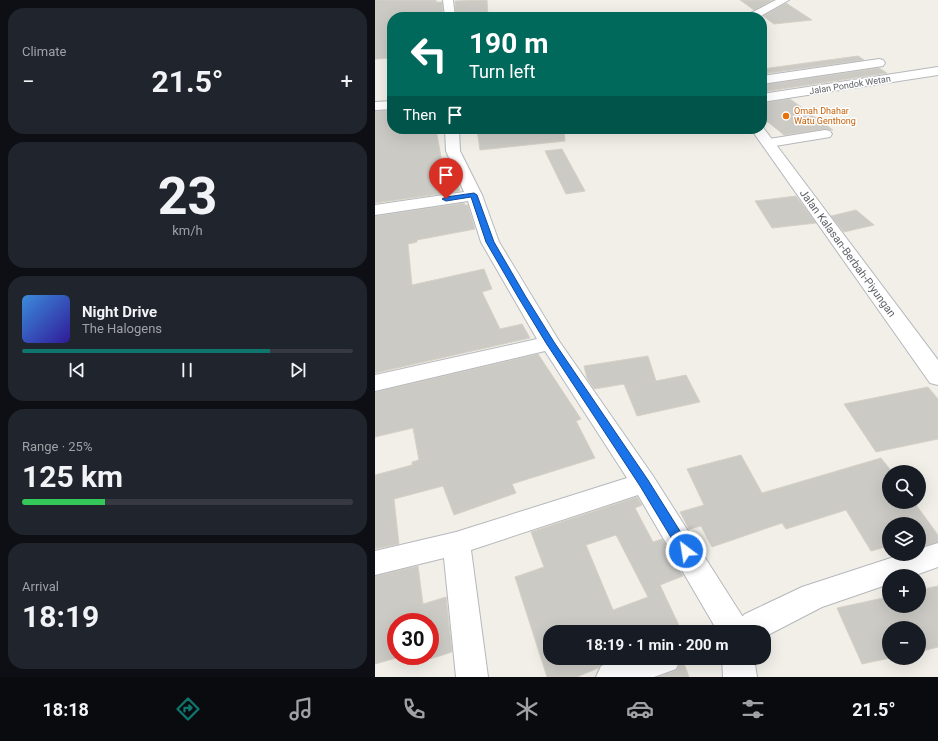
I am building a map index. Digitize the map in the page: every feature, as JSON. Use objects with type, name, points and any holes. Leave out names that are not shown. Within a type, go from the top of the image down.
[{"type":"street","points":[[448,0],[449,12]]},
{"type":"street","points":[[761,12],[784,0]]},
{"type":"street","points":[[767,79],[879,63]]},
{"type":"street","name":"Jalan Pondok Wetan","points":[[767,97],[938,71]]},
{"type":"street","points":[[375,106],[387,105]]},
{"type":"street","points":[[452,134],[453,151],[474,195],[490,242],[550,343],[644,483],[731,625]]},
{"type":"street","points":[[764,136],[825,134]]},
{"type":"street","name":"Jalan Kalasan-Berbah-Piyungan","points":[[764,136],[938,377]]},
{"type":"street","points":[[375,210],[474,195]]},
{"type":"street","points":[[375,383],[550,343]]},
{"type":"street","points":[[375,562],[456,544],[644,483]]},
{"type":"street","points":[[456,544],[459,553],[472,677]]},
{"type":"street","points":[[755,625],[813,597],[938,554]]},
{"type":"street","points":[[612,677],[645,665]]},
{"type":"street","points":[[738,665],[739,677]]},
{"type":"building","points":[[375,0],[436,0],[436,2],[442,2],[443,12],[387,12],[387,58],[375,59]]},
{"type":"building","points":[[487,0],[488,12],[456,12],[455,1]]},
{"type":"building","points":[[740,0],[773,0],[754,10]]},
{"type":"building","points":[[786,3],[812,20],[774,24],[767,19],[767,14]]},
{"type":"building","points":[[858,56],[864,60],[767,73],[767,68]]},
{"type":"building","points":[[879,68],[887,73],[767,91],[767,84]]},
{"type":"building","points":[[790,99],[833,130],[825,129],[784,135],[767,122],[767,102]]},
{"type":"building","points":[[387,110],[387,134],[437,134],[444,174],[447,173],[449,187],[458,185],[460,191],[375,203],[375,111]]},
{"type":"building","points":[[478,134],[564,134],[565,141],[480,150]]},
{"type":"building","points":[[562,149],[585,191],[566,194],[545,151]]},
{"type":"building","points":[[796,196],[816,223],[772,228],[755,201]]},
{"type":"building","points":[[464,203],[465,205],[468,205],[475,229],[417,240],[417,242],[408,244],[412,285],[484,269],[492,289],[482,292],[500,329],[522,324],[530,338],[375,373],[375,216]]},
{"type":"building","points":[[856,210],[874,225],[844,232],[831,216]]},
{"type":"building","points":[[538,354],[581,419],[576,421],[595,458],[512,484],[516,493],[454,515],[443,486],[394,499],[399,544],[375,549],[375,475],[412,465],[412,462],[419,460],[413,428],[375,437],[375,392]]},
{"type":"building","points":[[648,356],[656,381],[686,375],[700,402],[637,416],[624,384],[594,389],[587,378],[584,366]]},
{"type":"building","points":[[928,387],[938,399],[938,439],[876,452],[844,404]]},
{"type":"building","points":[[741,455],[762,493],[881,458],[886,465],[882,465],[882,509],[919,509],[925,517],[882,517],[882,548],[871,551],[846,510],[786,529],[782,523],[712,547],[701,526],[689,529],[680,512],[704,505],[687,469]]},
{"type":"building","points":[[637,497],[642,505],[635,508],[653,542],[662,539],[683,576],[660,585],[679,625],[543,625],[543,664],[515,577],[544,567],[531,532]],"holes":[[[616,535],[648,597],[613,610],[586,545]]]},
{"type":"building","points":[[926,518],[938,535],[938,542],[926,546]]},
{"type":"building","points":[[418,566],[423,604],[446,597],[452,652],[439,656],[439,613],[387,613],[387,661],[375,664],[375,576]]},
{"type":"building","points":[[938,586],[938,647],[926,650],[926,621],[882,621],[882,660],[862,664],[837,608],[882,598],[882,613],[926,613],[926,589]]},
{"type":"building","points":[[543,665],[600,665],[598,668],[577,677],[547,677]]},
{"type":"building","points":[[679,665],[685,665],[689,677],[658,677],[677,670]]},
{"type":"place","name":"Omah Dhahar Watu Genthong","points":[[786,116]]},
{"type":"route","points":[[446,199],[474,195],[490,242],[522,297],[550,343],[644,483],[686,551]]}]
